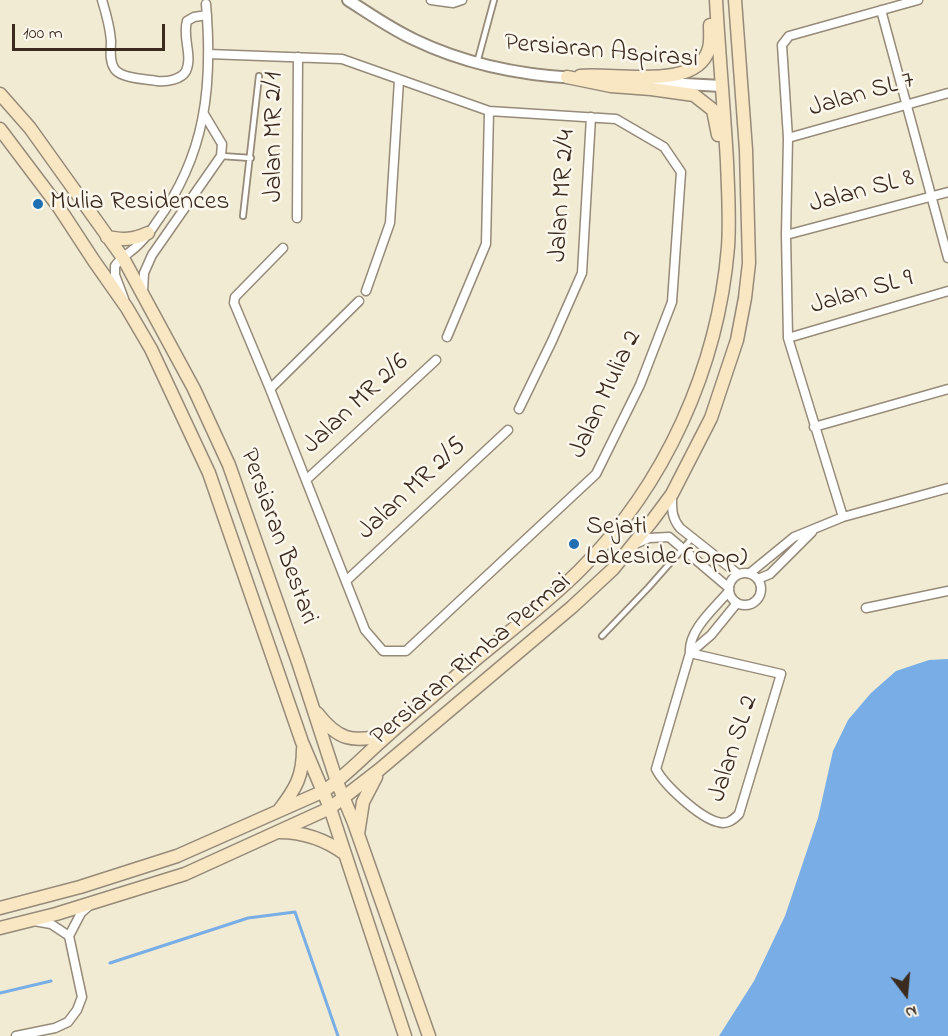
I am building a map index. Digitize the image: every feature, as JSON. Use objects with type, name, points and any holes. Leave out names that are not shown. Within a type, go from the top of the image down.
[{"type":"main road","points":[[567,77],[597,74],[668,77],[684,74],[705,59],[709,48],[708,0]]},
{"type":"main road","name":"Persiaran Rimba Permai","points":[[0,908],[69,890],[177,856],[324,791],[580,570],[644,492],[669,450],[688,408],[704,366],[722,294],[728,246],[729,195],[716,0]]},
{"type":"main road","points":[[728,0],[733,78],[722,86],[734,94],[737,108],[740,164],[748,219]]},
{"type":"main road","name":"Persiaran Rimba Permai","points":[[0,928],[93,903],[185,873],[330,808],[379,770],[572,608],[613,569],[632,546],[672,494],[711,418],[737,340],[749,263],[746,150],[735,0]]},
{"type":"main road","points":[[567,77],[611,86],[651,88],[694,95],[713,110],[717,121],[728,246]]},
{"type":"main road","name":"Persiaran Bestari","points":[[0,94],[30,129],[123,258],[194,389],[229,465],[337,782],[429,1036]]},
{"type":"main road","name":"Persiaran Bestari","points":[[0,129],[52,197],[127,308],[156,359],[209,473],[302,742],[330,808],[405,1036]]},
{"type":"main road","points":[[107,237],[136,239],[148,233]]},
{"type":"main road","points":[[311,705],[328,728],[336,734],[361,740],[388,735]]},
{"type":"main road","points":[[277,812],[299,780],[303,766],[302,742]]},
{"type":"main road","points":[[358,835],[363,802],[379,770]]},
{"type":"main road","points":[[278,832],[291,832],[310,837],[327,843],[345,854]]},
{"type":"street","points":[[102,0],[107,17],[111,40],[111,60],[114,68],[119,73],[128,76],[161,81],[176,79],[184,74],[188,67],[184,29],[187,21],[194,17],[207,15]]},
{"type":"street","name":"Persiaran Aspirasi","points":[[348,0],[381,22],[415,40],[477,63],[518,72],[567,77],[722,86]]},
{"type":"street","points":[[431,0],[458,2]]},
{"type":"street","points":[[843,517],[788,338],[786,235],[788,138],[782,45],[789,36],[918,0]]},
{"type":"street","points":[[127,308],[114,270],[116,263],[148,233],[173,197],[195,151],[204,114],[208,54],[206,4]]},
{"type":"street","points":[[881,10],[948,258]]},
{"type":"street","name":"Jalan Mulia 2","points":[[208,54],[342,59],[489,111],[616,119],[664,147],[681,172],[672,302],[640,385],[596,474],[406,651],[383,651],[365,630],[234,303],[235,297],[283,248]]},
{"type":"street","name":"Jalan MR 2/1","points":[[297,218],[298,57]]},
{"type":"street","points":[[366,291],[390,223],[399,80]]},
{"type":"street","name":"Jalan SL 7","points":[[788,138],[948,93]]},
{"type":"street","points":[[447,337],[486,244],[489,111]]},
{"type":"street","points":[[143,297],[144,273],[152,255],[221,156],[222,144],[204,114]]},
{"type":"street","name":"Jalan MR 2/4","points":[[519,409],[582,273],[591,117]]},
{"type":"street","name":"Jalan SL 8","points":[[786,235],[948,192]]},
{"type":"street","name":"Jalan SL 9","points":[[788,338],[948,291]]},
{"type":"street","points":[[270,389],[359,301]]},
{"type":"street","name":"Jalan MR 2/6","points":[[306,480],[436,360]]},
{"type":"street","points":[[814,427],[948,389]]},
{"type":"street","name":"Jalan MR 2/5","points":[[346,581],[508,430]]},
{"type":"street","points":[[672,494],[675,521],[738,574],[754,576],[770,574],[815,530],[843,517],[948,488]]},
{"type":"street","points":[[632,546],[649,538],[669,537],[729,590],[737,603],[746,605],[758,599],[761,592],[754,576]]},
{"type":"street","points":[[729,590],[731,580],[738,574]]},
{"type":"street","name":"Jalan SL 2","points":[[690,653],[781,674],[739,814],[730,822],[719,823],[700,813],[663,780],[657,769],[690,653],[690,643],[698,628],[729,590]]},
{"type":"street","points":[[866,608],[948,591]]},
{"type":"street","points":[[690,653],[711,635],[737,603]]},
{"type":"street","points":[[16,1036],[55,1028],[68,1022],[77,1010],[82,997],[69,936],[81,913],[93,903]]},
{"type":"street","points":[[30,920],[51,924],[69,936]]},
{"type":"lane","points":[[477,63],[494,0]]},
{"type":"lane","points":[[243,216],[259,76]]},
{"type":"lane","points":[[221,156],[251,158]]},
{"type":"lane","points":[[602,636],[693,537]]},
{"type":"water","points":[[948,659],[948,1036],[719,1036],[754,981],[785,916],[818,818],[833,751],[848,720],[871,693],[896,671],[929,660]]},
{"type":"waterway","points":[[110,963],[248,918],[295,912],[338,1036]]},
{"type":"waterway","points":[[0,993],[51,981]]},
{"type":"place","name":"Mulia Residences","points":[[38,204]]},
{"type":"place","name":"Sejati Lakeside (Opp)","points":[[574,544]]}]
